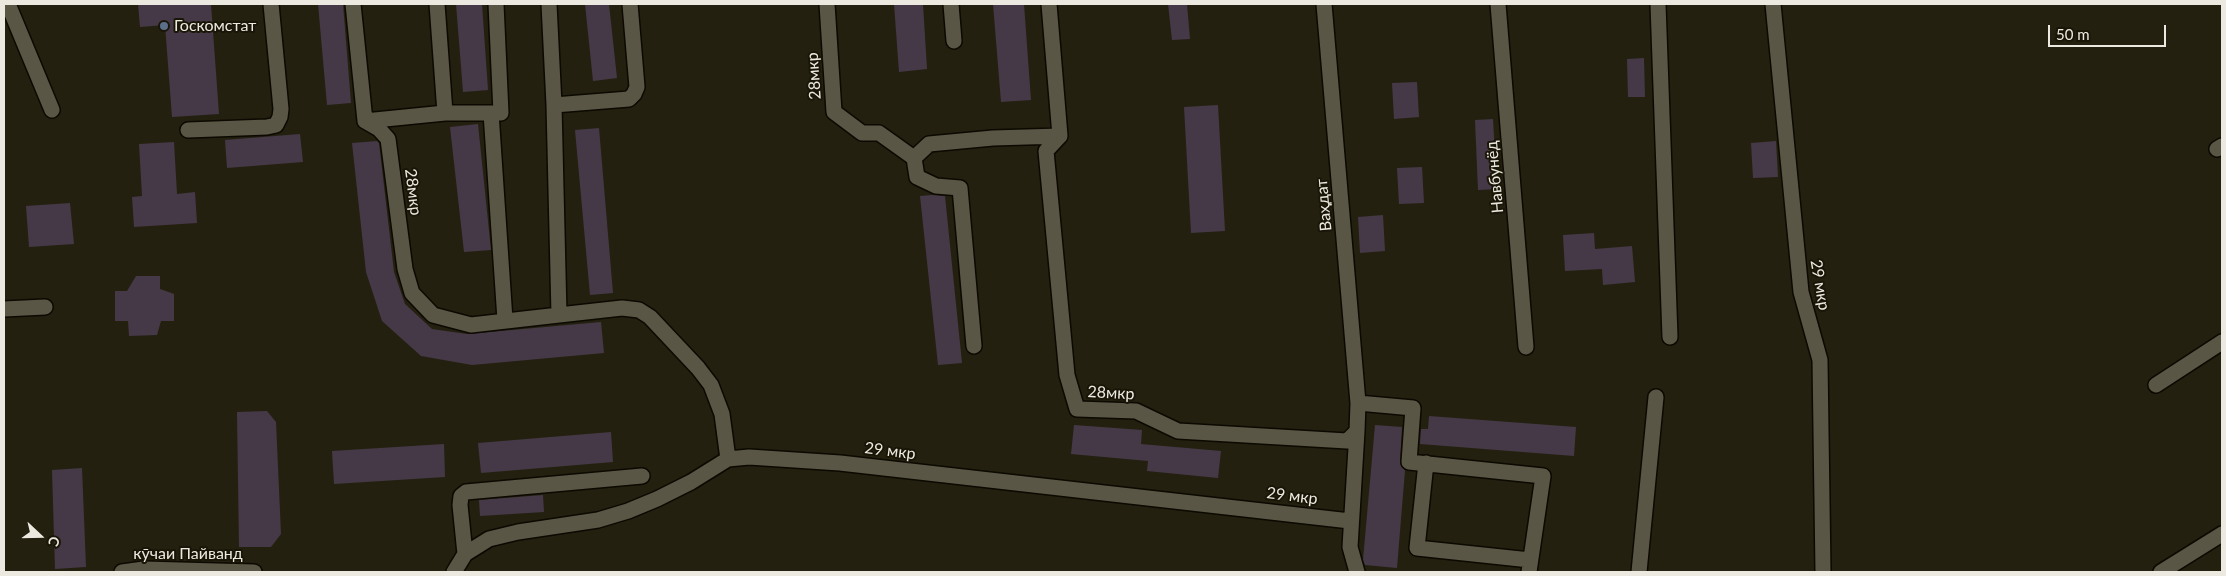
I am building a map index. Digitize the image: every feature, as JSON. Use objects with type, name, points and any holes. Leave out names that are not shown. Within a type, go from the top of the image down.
[{"type":"street","points":[[8,4],[52,110]]},
{"type":"street","points":[[188,130],[267,127],[276,124],[281,109],[271,4]]},
{"type":"street","points":[[353,4],[365,121],[445,113],[501,113],[496,4]]},
{"type":"street","points":[[437,4],[445,113]]},
{"type":"street","points":[[548,4],[554,104],[559,315]]},
{"type":"street","points":[[554,104],[629,99],[634,94],[637,87],[630,4]]},
{"type":"street","name":"28мкр","points":[[827,4],[834,112],[862,133],[879,133],[914,158]]},
{"type":"street","points":[[951,4],[954,41]]},
{"type":"street","points":[[974,346],[960,188],[936,186],[917,177],[914,158],[929,144],[993,138],[1060,136],[1049,4]]},
{"type":"street","name":"Ваҳдат","points":[[1324,4],[1358,403]]},
{"type":"street","name":"Навбунёд","points":[[1498,4],[1526,347]]},
{"type":"street","points":[[1658,4],[1670,336]]},
{"type":"street","name":"29 мкр","points":[[1773,4],[1800,292],[1820,360],[1823,572]]},
{"type":"street","points":[[491,113],[505,320]]},
{"type":"street","name":"28мкр","points":[[365,121],[379,128],[388,139],[405,269],[412,293],[433,315],[471,325],[622,308],[639,310],[650,317],[711,384],[722,414],[728,459]]},
{"type":"street","name":"28мкр","points":[[1060,136],[1046,151],[1067,375],[1077,409],[1136,410],[1178,431],[1347,441],[1357,431]]},
{"type":"street","points":[[4,309],[44,307]]},
{"type":"street","points":[[2156,385],[2222,342]]},
{"type":"street","points":[[1639,572],[1656,397]]},
{"type":"street","points":[[1357,572],[1350,547],[1350,521],[1358,403],[1413,408],[1410,462],[1426,463],[1542,476],[1529,566],[1417,548],[1426,463]]},
{"type":"street","name":"29 мкр","points":[[454,572],[465,554],[489,539],[518,532],[598,520],[628,511],[657,500],[728,459],[749,456],[840,462],[1350,521]]},
{"type":"street","points":[[465,554],[460,506],[461,496],[466,492],[642,476]]},
{"type":"street","points":[[2161,572],[2222,534]]},
{"type":"street","name":"кӯчаи Пайванд","points":[[122,572],[144,569],[254,572]]},
{"type":"building","points":[[138,4],[211,4],[219,114],[172,117],[165,25],[140,27]]},
{"type":"building","points":[[318,4],[343,4],[351,103],[327,105]]},
{"type":"building","points":[[456,4],[482,4],[488,90],[463,92]]},
{"type":"building","points":[[585,4],[609,4],[617,78],[593,81]]},
{"type":"building","points":[[894,4],[923,4],[927,69],[899,72]]},
{"type":"building","points":[[993,4],[1024,4],[1031,100],[1001,102]]},
{"type":"building","points":[[1168,4],[1187,4],[1190,39],[1172,40]]},
{"type":"building","points":[[1644,58],[1645,97],[1628,97],[1627,59]]},
{"type":"building","points":[[1417,82],[1419,117],[1394,119],[1392,83]]},
{"type":"building","points":[[1218,105],[1225,231],[1191,233],[1184,107]]},
{"type":"building","points":[[1493,119],[1497,189],[1478,190],[1475,120]]},
{"type":"building","points":[[478,124],[491,250],[464,252],[450,127]]},
{"type":"building","points":[[599,128],[613,293],[590,295],[575,130]]},
{"type":"building","points":[[300,134],[303,162],[227,168],[225,140]]},
{"type":"building","points":[[377,141],[379,143],[394,272],[405,304],[432,329],[467,334],[601,322],[604,353],[472,365],[421,356],[382,321],[366,272],[352,143]]},
{"type":"building","points":[[1776,141],[1778,177],[1753,178],[1751,143]]},
{"type":"building","points":[[174,142],[177,194],[195,192],[197,223],[134,227],[132,197],[142,196],[139,144]]},
{"type":"building","points":[[1422,167],[1424,203],[1399,204],[1397,168]]},
{"type":"building","points":[[920,196],[945,196],[962,363],[938,365]]},
{"type":"building","points":[[70,203],[74,244],[29,247],[26,206]]},
{"type":"building","points":[[1383,215],[1385,251],[1360,253],[1358,217]]},
{"type":"building","points":[[1594,233],[1595,249],[1632,246],[1635,282],[1603,285],[1602,269],[1565,271],[1563,235]]},
{"type":"building","points":[[136,276],[160,276],[160,289],[174,294],[174,321],[161,321],[157,335],[129,336],[128,321],[115,321],[115,291],[127,291]]},
{"type":"building","points":[[267,411],[276,422],[281,534],[271,547],[239,547],[237,412]]},
{"type":"building","points":[[1429,416],[1576,427],[1574,456],[1420,444],[1421,429],[1428,429]]},
{"type":"building","points":[[1074,425],[1142,430],[1141,444],[1221,451],[1218,478],[1147,471],[1148,461],[1071,454]]},
{"type":"building","points":[[1375,425],[1402,427],[1400,462],[1405,470],[1397,568],[1365,565],[1363,560]]},
{"type":"building","points":[[611,432],[613,462],[481,473],[478,443]]},
{"type":"building","points":[[444,444],[445,477],[334,484],[332,451]]},
{"type":"building","points":[[82,468],[86,567],[55,569],[52,470]]},
{"type":"building","points":[[543,495],[544,512],[480,516],[479,500]]},
{"type":"place","name":"Госкомстат","points":[[164,26]]}]
